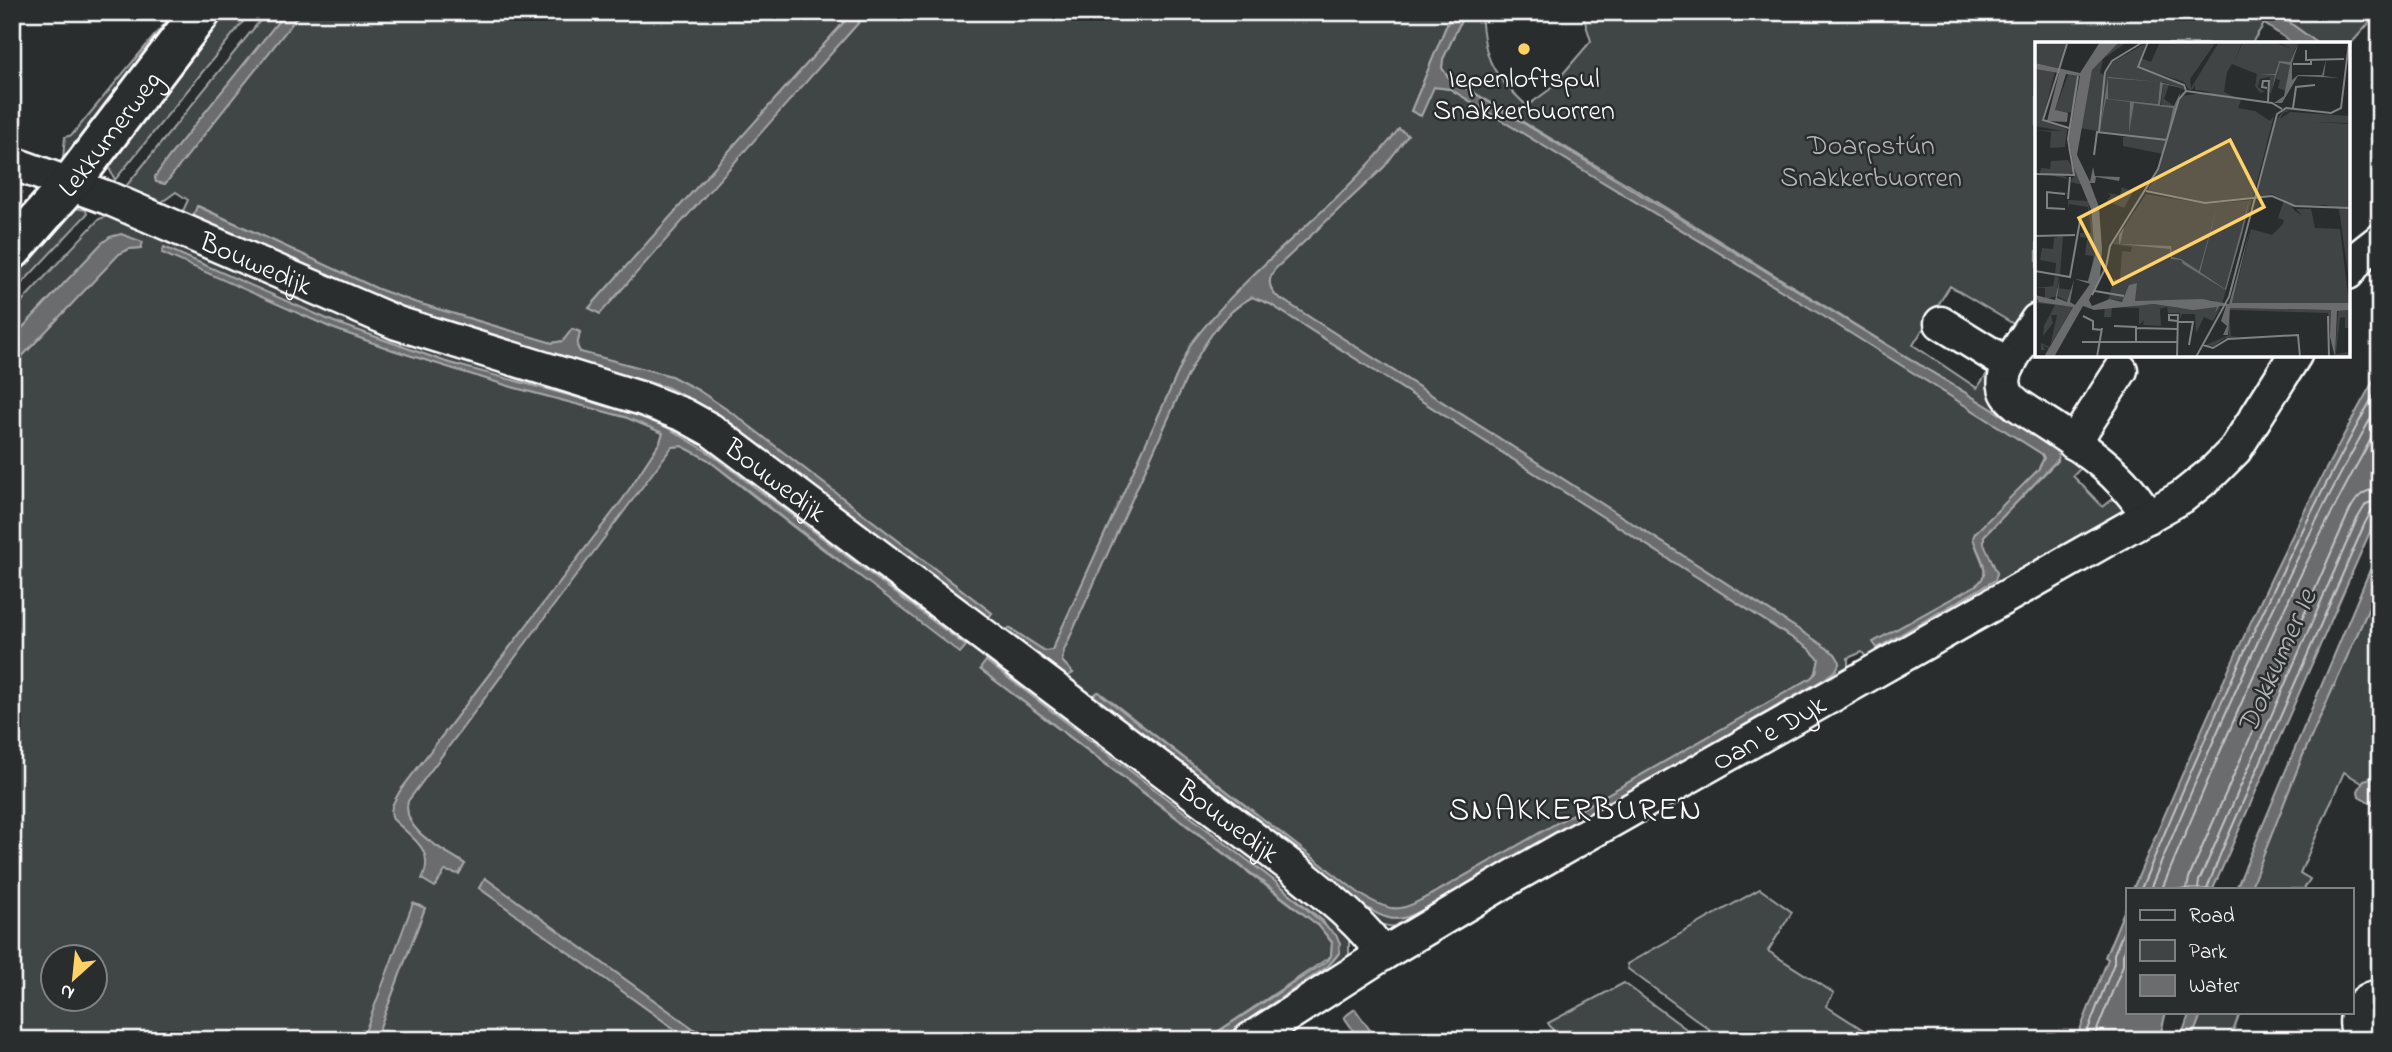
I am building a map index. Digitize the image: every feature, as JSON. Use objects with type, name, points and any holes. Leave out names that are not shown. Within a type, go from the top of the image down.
[{"type":"main road","name":"Lekkumerweg","points":[[12,250],[69,184],[201,12]]},
{"type":"street","name":"Bouwedijk","points":[[12,163],[108,198],[397,323],[643,399],[684,415],[711,430],[1289,865],[1368,932],[1382,954]]},
{"type":"street","points":[[2350,270],[2361,255],[2380,240]]},
{"type":"street","points":[[1941,323],[2009,365]]},
{"type":"street","points":[[2035,323],[2009,365],[2004,386],[2008,396],[2118,475],[2136,496],[2148,517]]},
{"type":"street","name":"Oan 'e Dyk","points":[[1249,1040],[1382,954],[1514,876],[2182,497],[2235,450],[2294,357]]},
{"type":"street","points":[[2074,443],[2121,370]]},
{"type":"street","points":[[2362,1040],[2356,1029],[2355,1018],[2359,1008],[2366,1001],[2380,996]]},
{"type":"green space","points":[[174,12],[191,12],[75,155],[63,158],[65,137],[72,135]]},
{"type":"green space","points":[[227,12],[251,12],[115,180],[110,170],[111,157]]},
{"type":"green space","name":"Doarpstún Snakkerbuorren","points":[[267,12],[286,12],[168,158],[155,177],[156,182],[165,184],[301,12],[853,12],[589,308],[600,313],[868,12],[1452,12],[1411,111],[1421,116],[1433,87],[1450,89],[1820,314],[2042,454],[2044,458],[2038,470],[1975,534],[1984,568],[1981,580],[1975,586],[1874,642],[1878,648],[1995,580],[1997,573],[1984,544],[1984,536],[2057,461],[2059,451],[1629,185],[1448,77],[1442,68],[1443,59],[1465,12],[1481,12],[1485,43],[1492,65],[1505,84],[1527,106],[1549,90],[1591,41],[1582,12],[2247,12],[2264,24],[2252,42],[2035,42],[2035,337],[1950,286],[1913,345],[1977,388],[1989,371],[1991,372],[1993,391],[2002,403],[2088,461],[2073,476],[2103,507],[2119,494],[2125,506],[2120,520],[1874,659],[1866,657],[1862,652],[1848,658],[1848,670],[1844,676],[1411,925],[1399,927],[1382,925],[1365,917],[711,419],[647,391],[463,336],[400,314],[196,229],[182,223],[182,213],[188,200],[176,192],[155,207],[124,193],[123,190]],"holes":[[[1399,129],[1407,136],[1384,167],[1275,269],[1270,282],[1275,295],[1815,640],[1835,654],[1839,662],[1836,670],[1824,679],[1443,900],[1398,919],[1380,915],[1355,900],[1090,697],[1099,692],[1360,894],[1383,906],[1399,908],[1416,903],[1438,891],[1811,678],[1816,673],[1819,659],[1808,648],[1270,304],[1252,297],[1221,322],[1198,355],[1186,379],[1064,650],[1062,661],[1073,673],[1065,677],[1006,635],[1010,628],[1045,651],[1052,650],[1191,344],[1240,288],[1349,185]],[[198,206],[378,289],[552,343],[563,341],[573,329],[580,332],[577,346],[580,352],[671,376],[698,390],[735,415],[992,613],[986,621],[728,424],[667,387],[561,359],[409,311],[192,219]]]},
{"type":"green space","points":[[2275,12],[2379,12],[2350,45],[2350,42],[2316,42]]},
{"type":"green space","points":[[75,208],[86,210],[87,214],[12,294],[12,270],[61,216]]},
{"type":"green space","points":[[111,215],[677,424],[1332,912],[1349,936],[1349,957],[1235,1040],[1218,1040],[1302,986],[1339,953],[1323,921],[1276,882],[987,662],[981,670],[1319,926],[1332,943],[1331,956],[1205,1040],[709,1040],[485,878],[479,888],[690,1040],[375,1040],[425,908],[362,1040],[12,1040],[12,367],[119,254],[129,249],[141,248],[102,243],[12,339],[12,312],[99,219]],"holes":[[[162,252],[334,322],[446,362],[663,425],[965,646],[833,557],[707,459],[682,446],[671,447],[408,801],[407,812],[417,830],[465,864],[455,871],[441,874],[427,869],[427,861],[421,847],[393,819],[392,806],[400,791],[623,499],[663,433],[625,417],[512,387],[332,328]]]},
{"type":"green space","points":[[2380,583],[2380,783],[2371,778],[2362,783],[2344,772],[2300,873],[2310,879],[2305,888],[2250,888],[2303,755]]},
{"type":"green space","points":[[1760,889],[1792,912],[1768,951],[1834,993],[1826,1006],[1879,1040],[1724,1040],[1628,969],[1627,964]]},
{"type":"green space","points":[[1624,983],[1701,1040],[1560,1040],[1548,1023]]},
{"type":"green space","points":[[2201,1014],[2239,1014],[2230,1040],[2191,1040]]},
{"type":"water","points":[[286,12],[301,12],[165,184],[156,182],[155,177],[168,158]]},
{"type":"water","points":[[853,12],[868,12],[600,314],[589,308]]},
{"type":"water","points":[[1452,12],[1465,12],[1443,59],[1442,68],[1448,77],[2056,448],[2059,452],[2057,460],[1984,536],[1984,544],[1997,573],[1995,580],[1877,648],[1873,642],[1981,581],[1984,570],[1973,538],[1975,533],[2038,470],[2044,458],[2042,454],[1820,314],[1450,89],[1434,87],[1421,116],[1411,111]]},
{"type":"water","points":[[2247,12],[2275,12],[2316,42],[2291,42]]},
{"type":"water","points":[[1399,129],[1408,135],[1384,167],[1275,269],[1270,282],[1275,295],[1815,640],[1835,654],[1840,662],[1836,670],[1824,679],[1442,900],[1398,919],[1380,915],[1355,900],[1089,698],[1098,692],[1360,894],[1383,906],[1399,908],[1416,903],[1438,891],[1811,678],[1816,673],[1819,659],[1808,648],[1270,304],[1252,297],[1221,322],[1198,355],[1186,379],[1064,650],[1062,661],[1073,673],[1065,678],[1005,635],[1009,628],[1045,651],[1052,650],[1191,344],[1240,288],[1349,185]]},
{"type":"water","points":[[197,206],[378,289],[414,302],[552,343],[563,341],[572,329],[580,332],[577,346],[580,352],[671,376],[735,415],[992,613],[986,621],[728,424],[667,387],[561,359],[409,311],[192,219]]},
{"type":"water","points":[[121,234],[143,242],[141,248],[129,249],[119,254],[12,367],[12,339],[102,243]]},
{"type":"water","points":[[164,247],[334,322],[446,362],[627,411],[663,425],[708,452],[966,646],[960,653],[707,459],[682,446],[672,447],[408,801],[407,812],[417,830],[465,864],[459,874],[445,871],[435,887],[422,879],[426,860],[420,845],[393,819],[391,812],[394,801],[623,499],[663,433],[625,417],[512,387],[332,328],[162,253]]},
{"type":"water","name":"Dokkumer Ie","points":[[2380,369],[2380,509],[2213,888],[2133,888],[2249,626],[2345,432]]},
{"type":"water","points":[[2380,546],[2380,583],[2303,755],[2250,888],[2236,888]]},
{"type":"water","points":[[986,661],[1276,882],[1336,935],[1340,943],[1339,953],[1328,966],[1218,1040],[1205,1040],[1326,962],[1331,956],[1332,942],[1319,926],[1272,889],[980,669]]},
{"type":"water","points":[[2371,778],[2380,783],[2380,808],[2359,796],[2358,791],[2364,780]]},
{"type":"water","points":[[485,878],[709,1040],[690,1040],[479,888]]},
{"type":"water","points":[[413,903],[425,908],[375,1040],[362,1040]]},
{"type":"water","points":[[2126,907],[2126,1014],[2166,1014],[2159,1040],[2076,1040],[2108,959],[2105,957]]},
{"type":"water","points":[[1355,1009],[1378,1040],[1360,1040],[1344,1017]]},
{"type":"water","points":[[2189,1014],[2201,1014],[2191,1040],[2180,1040]]},
{"type":"place","name":"Iepenloftspul Snakkerbuorren","points":[[1524,49]]},
{"type":"district","name":"SNAKKERBUREN","points":[[1576,808]]}]
